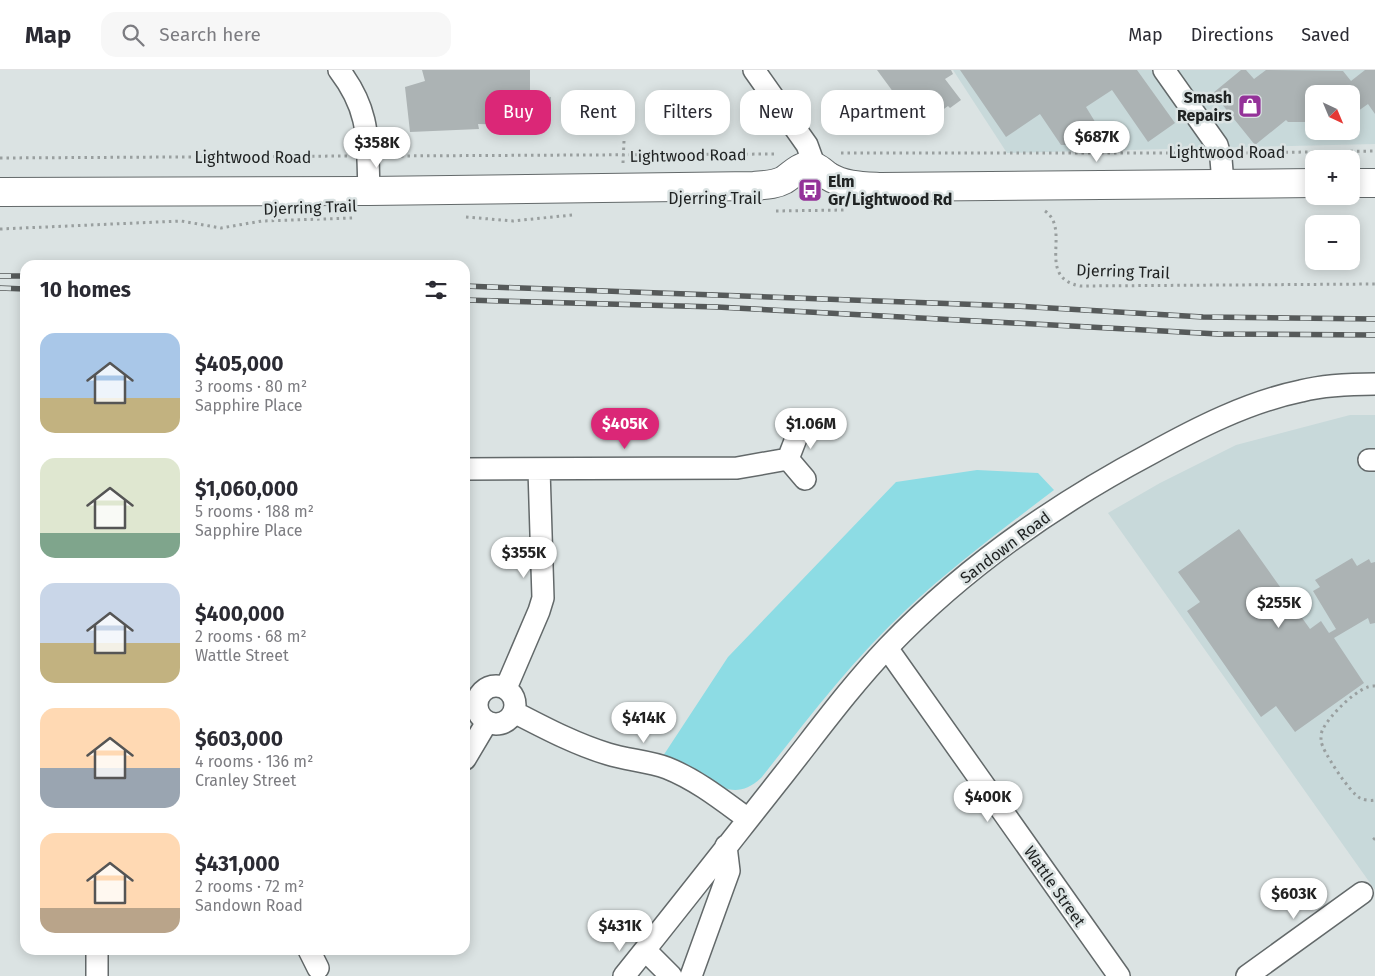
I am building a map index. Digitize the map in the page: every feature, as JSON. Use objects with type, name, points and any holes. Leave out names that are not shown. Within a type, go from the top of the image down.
[{"type":"main road","name":"Lightwood Road","points":[[0,192],[369,191],[754,186],[784,180],[813,160],[828,176],[845,184],[881,187],[1305,183]]},
{"type":"main road","points":[[1360,183],[1375,182]]},
{"type":"street","points":[[339,70],[348,81],[362,109],[366,131],[369,191]]},
{"type":"street","points":[[754,70],[807,145],[813,160]]},
{"type":"street","points":[[1164,70],[1217,145],[1220,154],[1223,183]]},
{"type":"street","name":"Sandown Road","points":[[624,976],[833,712],[887,648],[928,609],[993,554],[1034,524],[1108,476],[1199,428],[1265,401],[1299,391],[1326,386],[1375,384]]},
{"type":"street","points":[[788,459],[802,423]]},
{"type":"street","points":[[470,469],[738,468],[788,459]]},
{"type":"street","points":[[788,459],[805,479]]},
{"type":"street","points":[[506,688],[536,618],[542,598],[539,469]]},
{"type":"street","name":"Wattle Street","points":[[887,648],[1119,976]]},
{"type":"street","points":[[494,686],[506,688],[515,701],[514,712],[511,718],[500,724],[487,722],[478,713],[472,692],[494,686]]},
{"type":"street","points":[[514,712],[582,745],[625,759],[665,767],[676,772],[709,791],[748,819]]},
{"type":"street","points":[[470,751],[487,722]]},
{"type":"street","points":[[690,976],[729,871],[726,846]]},
{"type":"street","points":[[1247,976],[1362,893]]},
{"type":"street","points":[[645,950],[671,976]]},
{"type":"street","points":[[97,955],[97,976]]},
{"type":"path","name":"Lightwood Road","points":[[0,158],[368,156],[813,160],[1162,152],[1220,154],[1375,152]]},
{"type":"path","name":"Djerring Trail","points":[[769,211],[847,210]]},
{"type":"path","name":"Djerring Trail","points":[[1042,210],[1048,212],[1053,218],[1056,227],[1056,266],[1059,273],[1072,284],[1080,286],[1375,284]]},
{"type":"path","points":[[456,216],[513,220],[581,215]]},
{"type":"path","name":"Djerring Trail","points":[[0,229],[181,221],[221,228],[262,221],[361,218]]},
{"type":"path","points":[[1375,686],[1370,685],[1356,692],[1333,715],[1322,730],[1321,744],[1350,791],[1360,798],[1375,800]]},
{"type":"path","points":[[1375,838],[1373,840],[1375,842]]},
{"type":"shaded area","points":[[953,70],[1375,70],[1375,144],[1007,153]]},
{"type":"shaded area","points":[[1350,415],[1375,415],[1375,890],[1108,513],[1160,483],[1236,445]]},
{"type":"shaded area","points":[[977,470],[1038,473],[1054,490],[961,562],[907,609],[867,649],[761,778],[750,786],[731,790],[713,783],[674,759],[663,756],[728,657],[896,482]]},
{"type":"building","points":[[422,70],[530,70],[530,90],[485,90],[485,124],[478,124],[479,129],[410,132],[405,87],[425,81]]},
{"type":"building","points":[[877,70],[951,70],[953,74],[945,79],[961,100],[950,108],[948,106],[944,109],[944,90],[892,90]]},
{"type":"building","points":[[960,70],[1137,70],[1175,123],[1148,142],[1112,90],[1086,107],[1097,125],[1070,145],[1061,145],[1040,114],[1006,137]]},
{"type":"building","points":[[1241,70],[1246,70],[1254,79],[1266,70],[1343,71],[1351,81],[1365,70],[1375,70],[1375,114],[1368,104],[1360,110],[1360,85],[1305,85],[1305,122],[1288,122],[1286,120],[1255,145],[1213,93]]},
{"type":"building","points":[[1239,529],[1310,629],[1321,621],[1329,633],[1336,629],[1313,591],[1320,587],[1315,580],[1352,558],[1357,566],[1369,559],[1371,563],[1375,562],[1375,623],[1370,624],[1368,618],[1334,638],[1364,683],[1295,732],[1276,706],[1261,717],[1187,611],[1200,602],[1178,572]]},
{"type":"railway","points":[[0,276],[20,276]]},
{"type":"railway","points":[[470,286],[1015,306],[1203,317],[1375,319]]},
{"type":"railway","points":[[0,288],[20,289]]},
{"type":"railway","points":[[470,300],[717,307],[1218,334],[1375,335]]},
{"type":"place","name":"Smash Repairs","points":[[1250,106]]},
{"type":"place","name":"Elm Gr/Lightwood Rd","points":[[810,190]]}]
